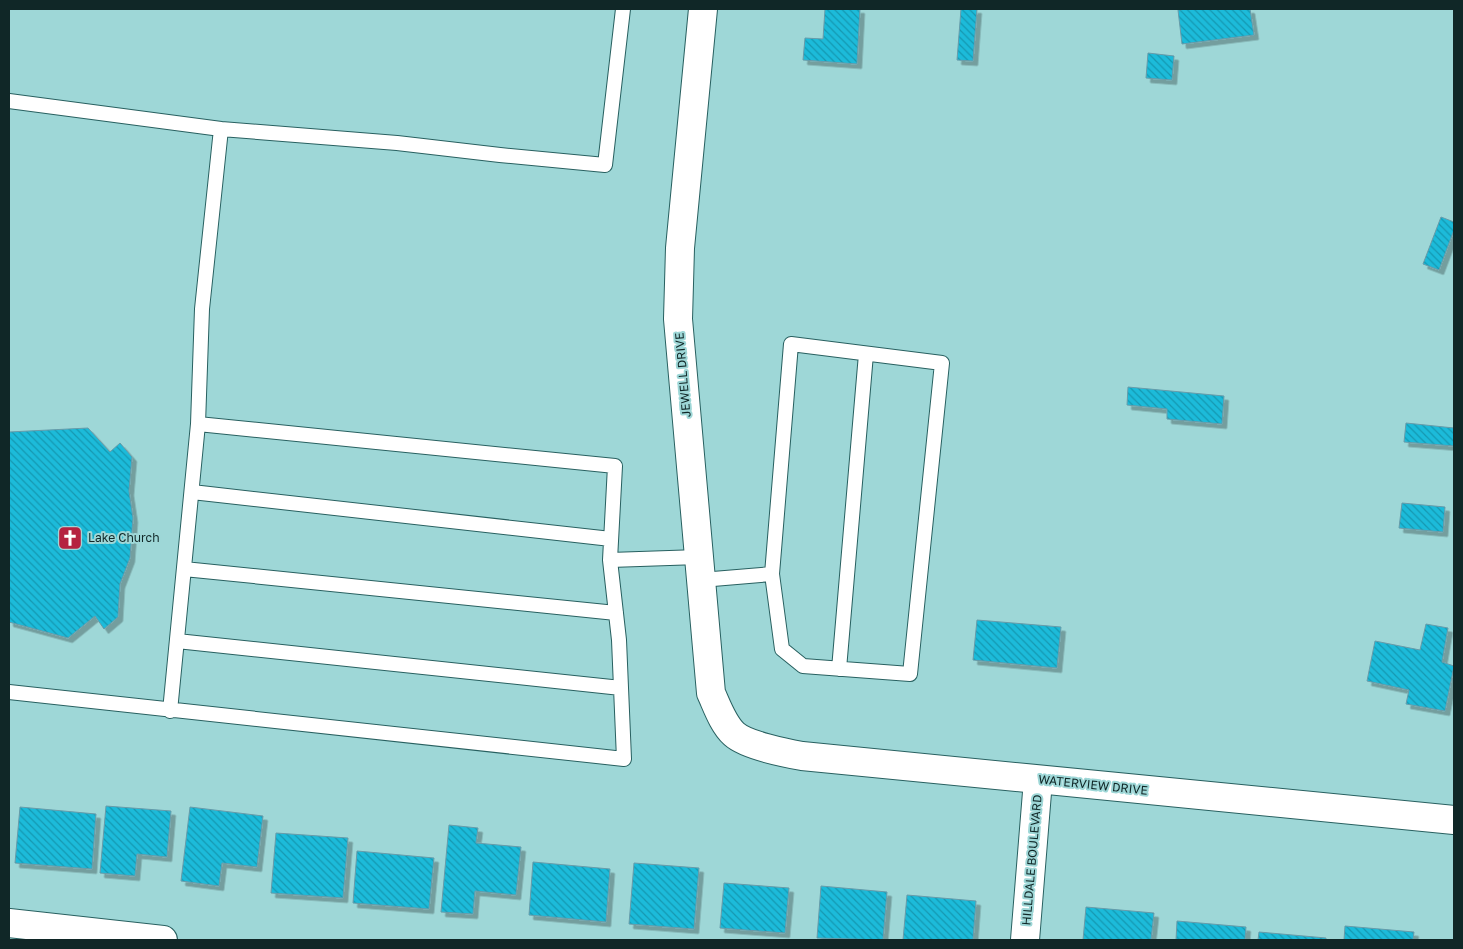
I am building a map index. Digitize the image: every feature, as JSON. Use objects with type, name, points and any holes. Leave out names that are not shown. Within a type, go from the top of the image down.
[{"type":"street","name":"JEWELL DRIVE","points":[[703,9],[680,248],[678,319],[711,693],[720,712],[735,735]]},
{"type":"street","name":"WATERVIEW DRIVE","points":[[735,735],[770,749],[802,756],[1454,820]]},
{"type":"street","name":"HILLDALE BOULEVARD","points":[[1025,940],[1038,780]]},
{"type":"street","points":[[9,923],[163,940]]},
{"type":"lane","points":[[9,101],[221,129],[397,143],[500,156],[605,165],[624,9]]},
{"type":"lane","points":[[170,711],[198,424],[202,309],[221,129]]},
{"type":"lane","points":[[791,344],[942,363],[910,674],[803,666],[782,649],[772,574],[791,344]]},
{"type":"lane","points":[[839,669],[866,354]]},
{"type":"lane","points":[[9,692],[624,759],[616,613],[610,560],[615,466],[198,424]]},
{"type":"lane","points":[[192,492],[611,539]]},
{"type":"lane","points":[[610,560],[772,574]]},
{"type":"lane","points":[[184,569],[616,613]]},
{"type":"lane","points":[[177,640],[621,688]]},
{"type":"building","points":[[825,9],[860,9],[857,64],[803,60],[805,38],[823,39]]},
{"type":"building","points":[[961,9],[977,9],[973,61],[957,60]]},
{"type":"building","points":[[1250,9],[1254,35],[1182,44],[1178,10]]},
{"type":"building","points":[[1148,53],[1174,56],[1172,80],[1146,78]]},
{"type":"building","points":[[1441,217],[1454,222],[1454,230],[1439,270],[1423,264]]},
{"type":"building","points":[[1128,387],[1224,396],[1222,424],[1167,419],[1167,409],[1127,405]]},
{"type":"building","points":[[1406,423],[1454,428],[1454,446],[1404,442]]},
{"type":"building","name":"Lake Church","points":[[88,428],[110,452],[120,443],[132,457],[129,491],[133,518],[130,558],[120,584],[118,617],[104,629],[95,616],[68,638],[9,622],[9,432]]},
{"type":"building","points":[[1402,503],[1445,507],[1443,532],[1399,528]]},
{"type":"building","points":[[977,620],[1061,627],[1057,668],[973,660]]},
{"type":"building","points":[[1426,624],[1448,628],[1442,662],[1454,666],[1445,711],[1406,704],[1409,690],[1367,681],[1375,641],[1420,650]]},
{"type":"building","points":[[106,806],[171,811],[167,857],[137,854],[135,876],[100,873]]},
{"type":"building","points":[[20,807],[96,814],[92,869],[15,863]]},
{"type":"building","points":[[190,807],[263,816],[257,867],[222,863],[219,886],[181,881]]},
{"type":"building","points":[[449,825],[478,828],[476,843],[521,847],[516,895],[475,891],[473,914],[441,912]]},
{"type":"building","points":[[276,833],[348,838],[343,898],[271,893]]},
{"type":"building","points":[[357,851],[434,858],[429,909],[353,903]]},
{"type":"building","points":[[533,862],[610,869],[606,922],[529,915]]},
{"type":"building","points":[[634,863],[699,868],[694,929],[629,924]]},
{"type":"building","points":[[724,883],[789,888],[785,933],[720,928]]},
{"type":"building","points":[[821,886],[887,892],[883,940],[817,938]]},
{"type":"building","points":[[907,895],[976,901],[973,940],[903,940]]},
{"type":"building","points":[[1086,907],[1154,913],[1151,940],[1083,940]]},
{"type":"building","points":[[1177,921],[1246,927],[1245,940],[1176,940]]},
{"type":"building","points":[[1345,926],[1414,932],[1413,940],[1344,940]]},
{"type":"building","points":[[1259,932],[1326,938],[1326,940],[1258,940]]},
{"type":"place","name":"Lake Church","points":[[70,538]]}]
